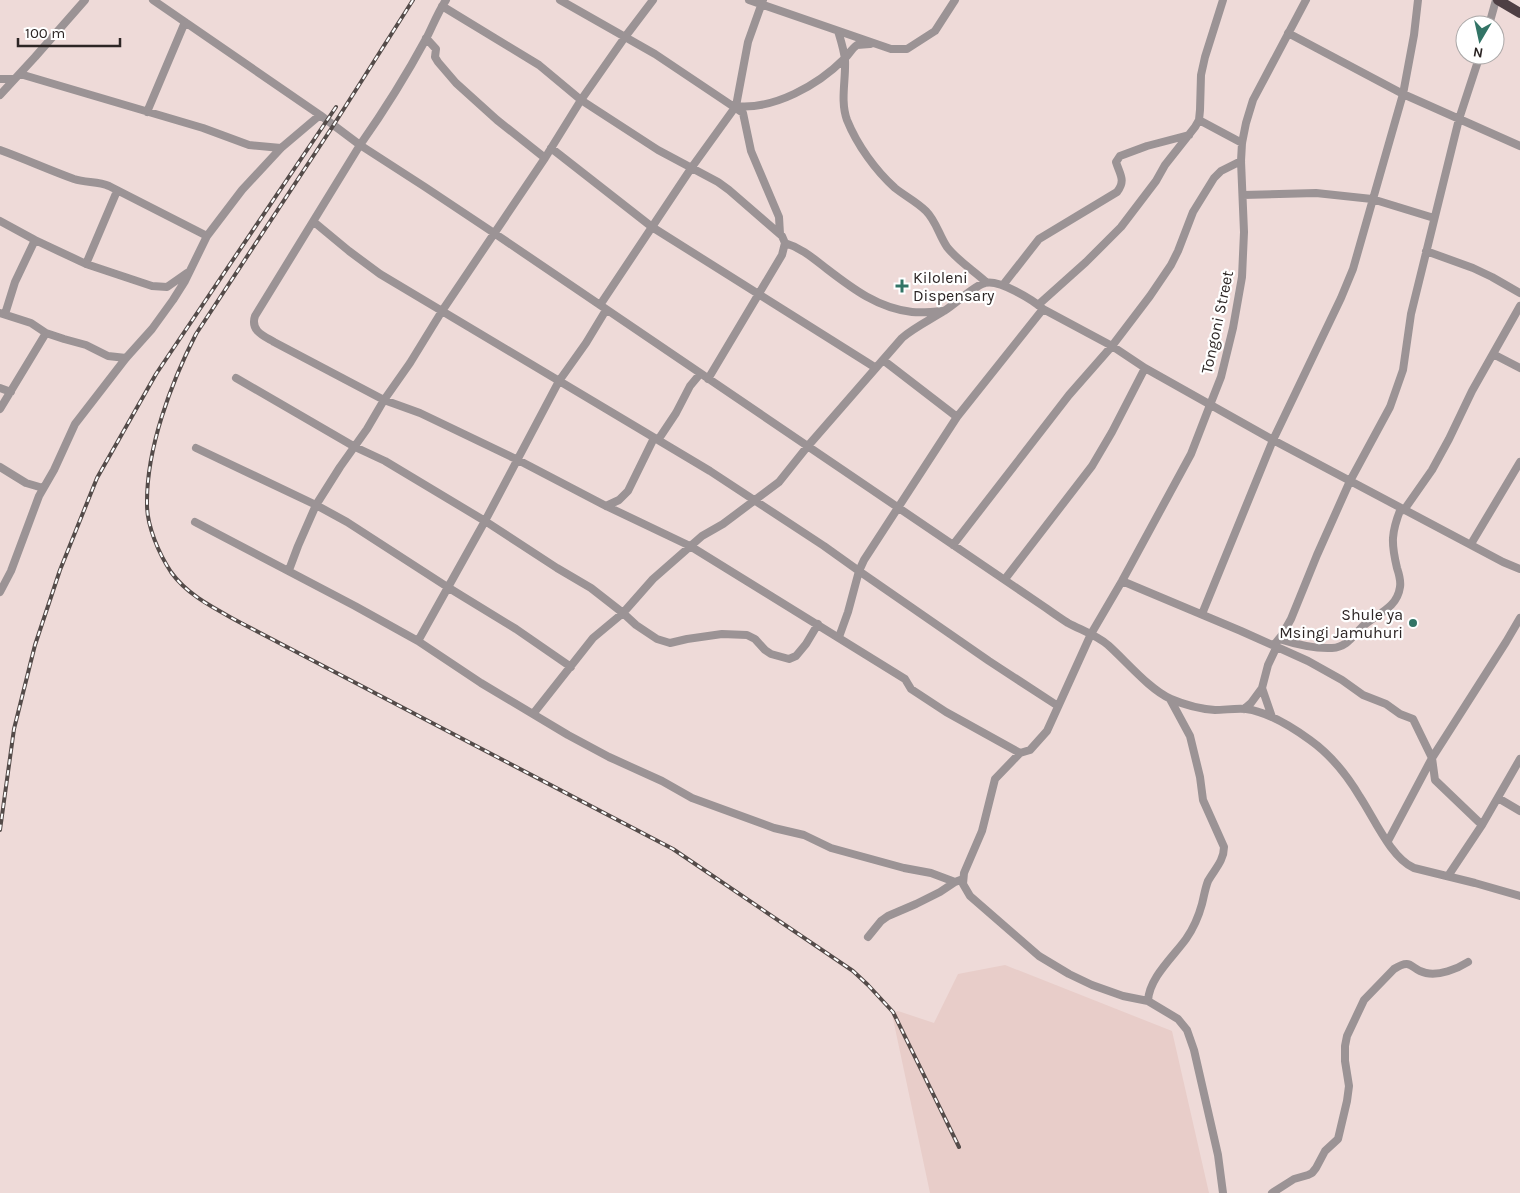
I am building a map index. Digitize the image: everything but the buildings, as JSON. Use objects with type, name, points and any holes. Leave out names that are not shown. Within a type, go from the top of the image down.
[{"type":"highway","points":[[1497,0],[1520,13]]},
{"type":"street","points":[[0,95],[85,0]]},
{"type":"street","points":[[153,0],[320,115],[360,145],[426,187],[1061,618],[1106,644],[1153,687],[1170,698],[1193,707],[1214,710],[1244,709],[1256,711],[1272,717],[1311,740],[1334,760],[1405,864],[1414,868],[1518,893]]},
{"type":"street","points":[[560,0],[662,58],[745,115],[751,151],[778,213],[780,234]]},
{"type":"street","points":[[288,570],[316,505],[340,467],[545,158],[581,100],[653,0]]},
{"type":"street","points":[[750,0],[762,2],[891,49],[907,49],[935,31],[955,0]]},
{"type":"street","points":[[838,637],[864,560],[957,417],[1041,307],[1121,227],[1199,120],[1205,57],[1223,0]]},
{"type":"street","name":"Tongoni Street","points":[[959,880],[964,873],[982,831],[995,779],[1020,753],[1030,750],[1047,731],[1091,634],[1191,454],[1221,377],[1234,328],[1244,252],[1241,161],[1246,123],[1253,100],[1306,0]]},
{"type":"street","points":[[1202,614],[1274,440],[1341,298],[1352,269],[1403,94],[1414,35],[1418,0]]},
{"type":"street","points":[[1492,15],[1497,0]]},
{"type":"street","points":[[418,641],[486,522],[559,381],[586,343],[603,308],[652,227],[735,107],[748,42],[762,2]]},
{"type":"street","points":[[945,311],[911,312],[872,300],[860,293],[800,249],[785,243],[780,234],[729,190],[705,174],[658,150],[581,100],[538,65],[444,3],[377,122],[360,145],[255,316],[254,325],[258,332],[274,342],[384,400],[420,414],[518,460],[606,506],[690,546],[905,679],[911,689],[946,712],[1020,753]]},
{"type":"street","points":[[148,112],[185,22]]},
{"type":"street","points":[[838,31],[845,58],[844,109],[847,120],[858,141],[872,163],[894,187],[927,212],[951,252],[986,282],[1003,285],[1112,346],[1145,368],[1210,405],[1503,562],[1520,568]]},
{"type":"street","points":[[1288,33],[1403,94],[1520,146]]},
{"type":"street","points":[[426,38],[436,49],[435,57],[438,62],[456,83],[497,120],[545,158]]},
{"type":"street","points":[[735,107],[753,106],[791,96],[809,86],[845,58],[857,45],[879,45]]},
{"type":"street","points":[[1244,709],[1262,688],[1276,643],[1290,619],[1350,481],[1390,407],[1402,370],[1411,314],[1459,119],[1477,65]]},
{"type":"street","points":[[20,74],[203,128],[249,145],[280,148]]},
{"type":"street","points":[[1,77],[13,80]]},
{"type":"street","points":[[0,592],[11,571],[43,488],[54,470],[75,424],[126,358],[152,329],[173,300],[207,236],[242,190],[280,148],[320,115]]},
{"type":"street","points":[[1199,120],[1242,143]]},
{"type":"street","points":[[1003,285],[1039,239],[1117,192],[1122,183],[1116,162],[1120,156],[1189,134]]},
{"type":"street","points":[[551,148],[652,227],[876,368]]},
{"type":"street","points":[[0,150],[76,180],[103,183],[207,236]]},
{"type":"street","points":[[953,545],[1069,395],[1112,346],[1150,296],[1171,266],[1193,212],[1214,178],[1221,171],[1241,161]]},
{"type":"street","points":[[86,264],[117,191]]},
{"type":"street","points":[[1243,194],[1316,193],[1372,199],[1434,218]]},
{"type":"street","points":[[0,221],[86,264],[152,286],[167,287],[172,285],[189,271]]},
{"type":"street","points":[[314,222],[349,252],[380,274],[656,439],[755,501],[1058,706]]},
{"type":"street","points":[[35,240],[2,314],[31,323],[46,333],[86,345],[108,356],[126,358]]},
{"type":"street","points":[[708,379],[782,255],[785,243]]},
{"type":"street","points":[[1426,251],[1472,268],[1520,293]]},
{"type":"street","points":[[533,714],[593,638],[623,613],[653,579],[702,536],[723,524],[779,482],[807,447],[909,332],[945,311],[986,282]]},
{"type":"street","points":[[1276,643],[1316,648],[1333,648],[1345,645],[1362,626],[1395,602],[1401,583],[1393,548],[1392,534],[1396,521],[1432,470],[1472,391],[1520,306]]},
{"type":"street","points":[[0,409],[46,333]]},
{"type":"street","points":[[1493,354],[1520,368]]},
{"type":"street","points":[[884,360],[957,417]]},
{"type":"street","points":[[1005,579],[1092,466],[1145,368]]},
{"type":"street","points":[[606,506],[619,500],[628,491],[656,439],[676,413],[690,386],[700,374]]},
{"type":"street","points":[[236,378],[355,447],[385,460],[486,522],[591,588],[636,625],[664,642],[670,643],[722,634],[748,635],[756,639],[771,654],[789,658],[796,656],[818,624]]},
{"type":"street","points":[[0,388],[11,392]]},
{"type":"street","points":[[196,448],[316,505],[347,522],[516,629],[571,667]]},
{"type":"street","points":[[1471,544],[1520,462]]},
{"type":"street","points":[[0,467],[26,483],[43,488]]},
{"type":"street","points":[[195,522],[418,641],[481,683],[568,735],[706,804],[774,828],[804,835],[837,850],[959,880],[979,905],[998,919],[1039,956],[1092,985],[1124,996],[1148,1001],[1178,1019],[1187,1030],[1194,1050],[1218,1155],[1223,1193]]},
{"type":"street","points":[[1122,581],[1276,643],[1342,680],[1363,695],[1386,704],[1400,714],[1413,719],[1432,758],[1433,775],[1437,784],[1482,825]]},
{"type":"street","points":[[1388,841],[1432,758],[1520,618]]},
{"type":"street","points":[[1262,688],[1272,717]]},
{"type":"street","points":[[1148,1001],[1148,995],[1159,974],[1187,938],[1202,905],[1209,879],[1223,857],[1224,851],[1204,800],[1190,736],[1170,698]]},
{"type":"street","points":[[1448,876],[1482,825],[1520,759]]},
{"type":"street","points":[[1498,798],[1520,812]]},
{"type":"street","points":[[868,937],[881,921],[888,916],[940,892],[959,880]]},
{"type":"street","points":[[1272,1193],[1294,1179],[1312,1173],[1325,1151],[1338,1139],[1349,1086],[1345,1046],[1347,1036],[1364,1000],[1400,965],[1409,964],[1421,972],[1434,974],[1459,967],[1468,962]]},
{"type":"shaded area","points":[[1005,965],[1172,1031],[1209,1193],[930,1193],[892,1014],[898,1011],[934,1023],[958,974]]},
{"type":"railway","points":[[413,0],[333,126],[196,334],[187,353],[169,395],[155,439],[151,462],[147,505],[151,531],[158,548],[178,581],[212,607],[673,849],[853,971],[893,1012],[959,1147]]},
{"type":"railway","points":[[0,830],[14,729],[35,645],[60,570],[97,478],[156,374],[336,107]]},
{"type":"place","name":"Kiloleni Dispensary","points":[[902,286]]},
{"type":"place","name":"Shule ya Msingi Jamuhuri","points":[[1413,623]]}]
